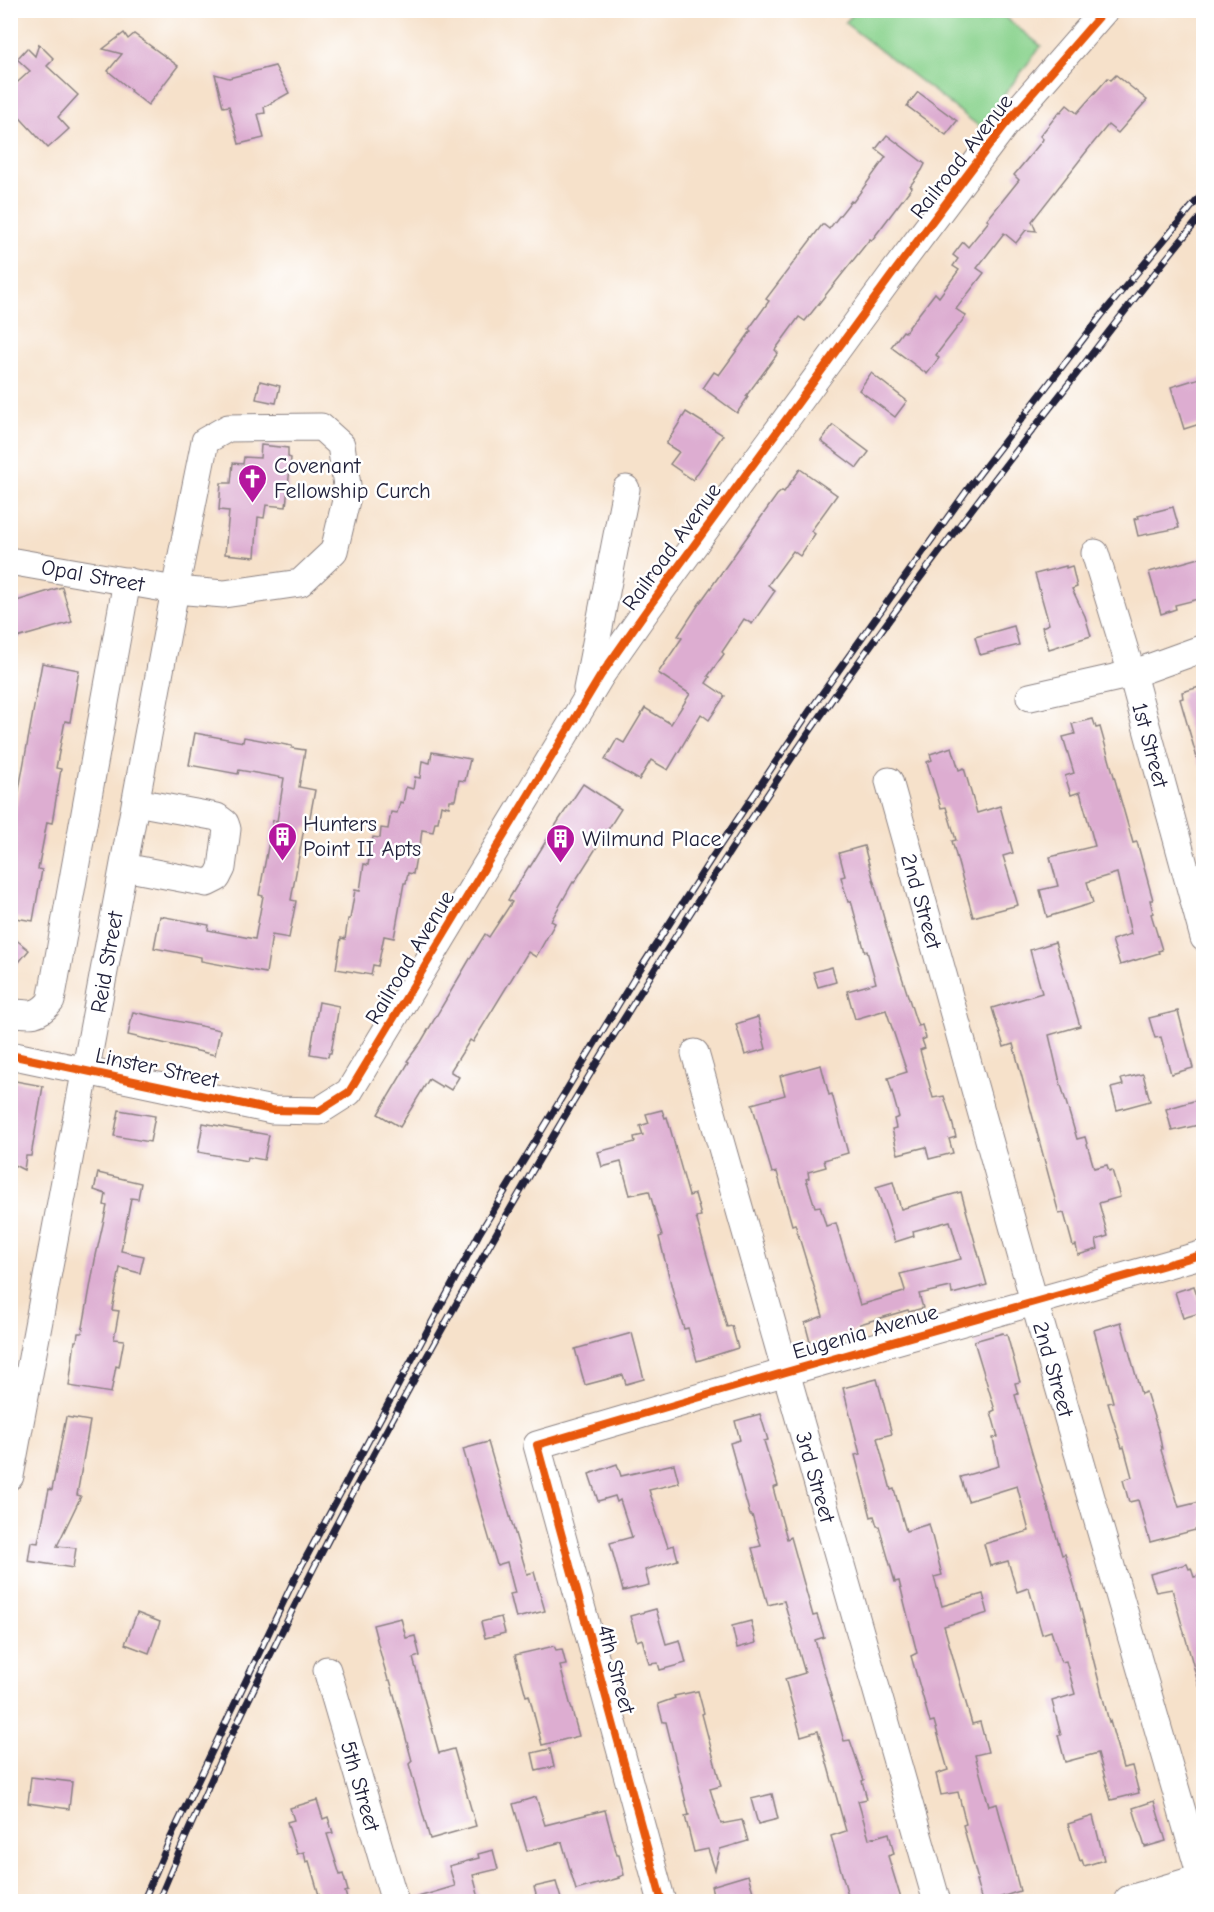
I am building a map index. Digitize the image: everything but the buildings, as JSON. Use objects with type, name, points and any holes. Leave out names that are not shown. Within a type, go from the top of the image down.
[{"type":"main road","points":[[1130,1902],[1203,1882]]},
{"type":"street","name":"Railroad Avenue","points":[[297,1111],[319,1111],[349,1092],[602,675],[669,579],[990,144],[1106,10]]},
{"type":"street","points":[[321,427],[341,445],[348,492],[334,551],[300,583],[224,594],[175,590],[205,441],[228,428],[321,427]]},
{"type":"street","points":[[584,705],[626,489]]},
{"type":"street","name":"1st Street","points":[[1095,553],[1132,674],[1203,938]]},
{"type":"street","name":"Opal Street","points":[[10,563],[175,590]]},
{"type":"street","points":[[10,1012],[29,1015],[43,1011],[51,1001],[127,581]]},
{"type":"street","name":"Reid Street","points":[[10,1476],[175,590]]},
{"type":"street","points":[[1030,697],[1132,674],[1203,648]]},
{"type":"street","name":"2nd Street","points":[[889,781],[1034,1301],[1203,1882]]},
{"type":"street","points":[[124,867],[207,883],[217,878],[222,868],[227,829],[225,823],[217,817],[136,802]]},
{"type":"street","name":"3rd Street","points":[[695,1053],[937,1902]]},
{"type":"street","name":"Linster Street","points":[[10,1055],[272,1110],[297,1111]]},
{"type":"street","name":"Eugenia Avenue","points":[[537,1445],[1203,1254]]},
{"type":"street","name":"4th Street","points":[[537,1445],[662,1902]]},
{"type":"street","name":"5th Street","points":[[327,1670],[395,1902]]},
{"type":"green space","points":[[856,11],[997,11],[1041,46],[980,127],[845,23]]},
{"type":"railway","points":[[143,1902],[171,1837],[294,1580],[479,1234],[635,977],[811,709],[970,486],[1101,316],[1204,192]]},
{"type":"railway","points":[[158,1902],[234,1730],[361,1478],[497,1232],[641,991],[793,756],[892,615],[1031,431],[1204,213]]},
{"type":"cycle path","points":[[10,1055],[272,1110],[319,1111],[349,1092],[601,675],[891,276],[1004,126],[1105,10]]},
{"type":"cycle path","points":[[662,1902],[537,1445],[1204,1254]]},
{"type":"place","name":"Covenant Fellowship Curch","points":[[253,504]]},
{"type":"place","name":"Hunters Point II Apts","points":[[282,862]]},
{"type":"place","name":"Wilmund Place","points":[[561,864]]}]
